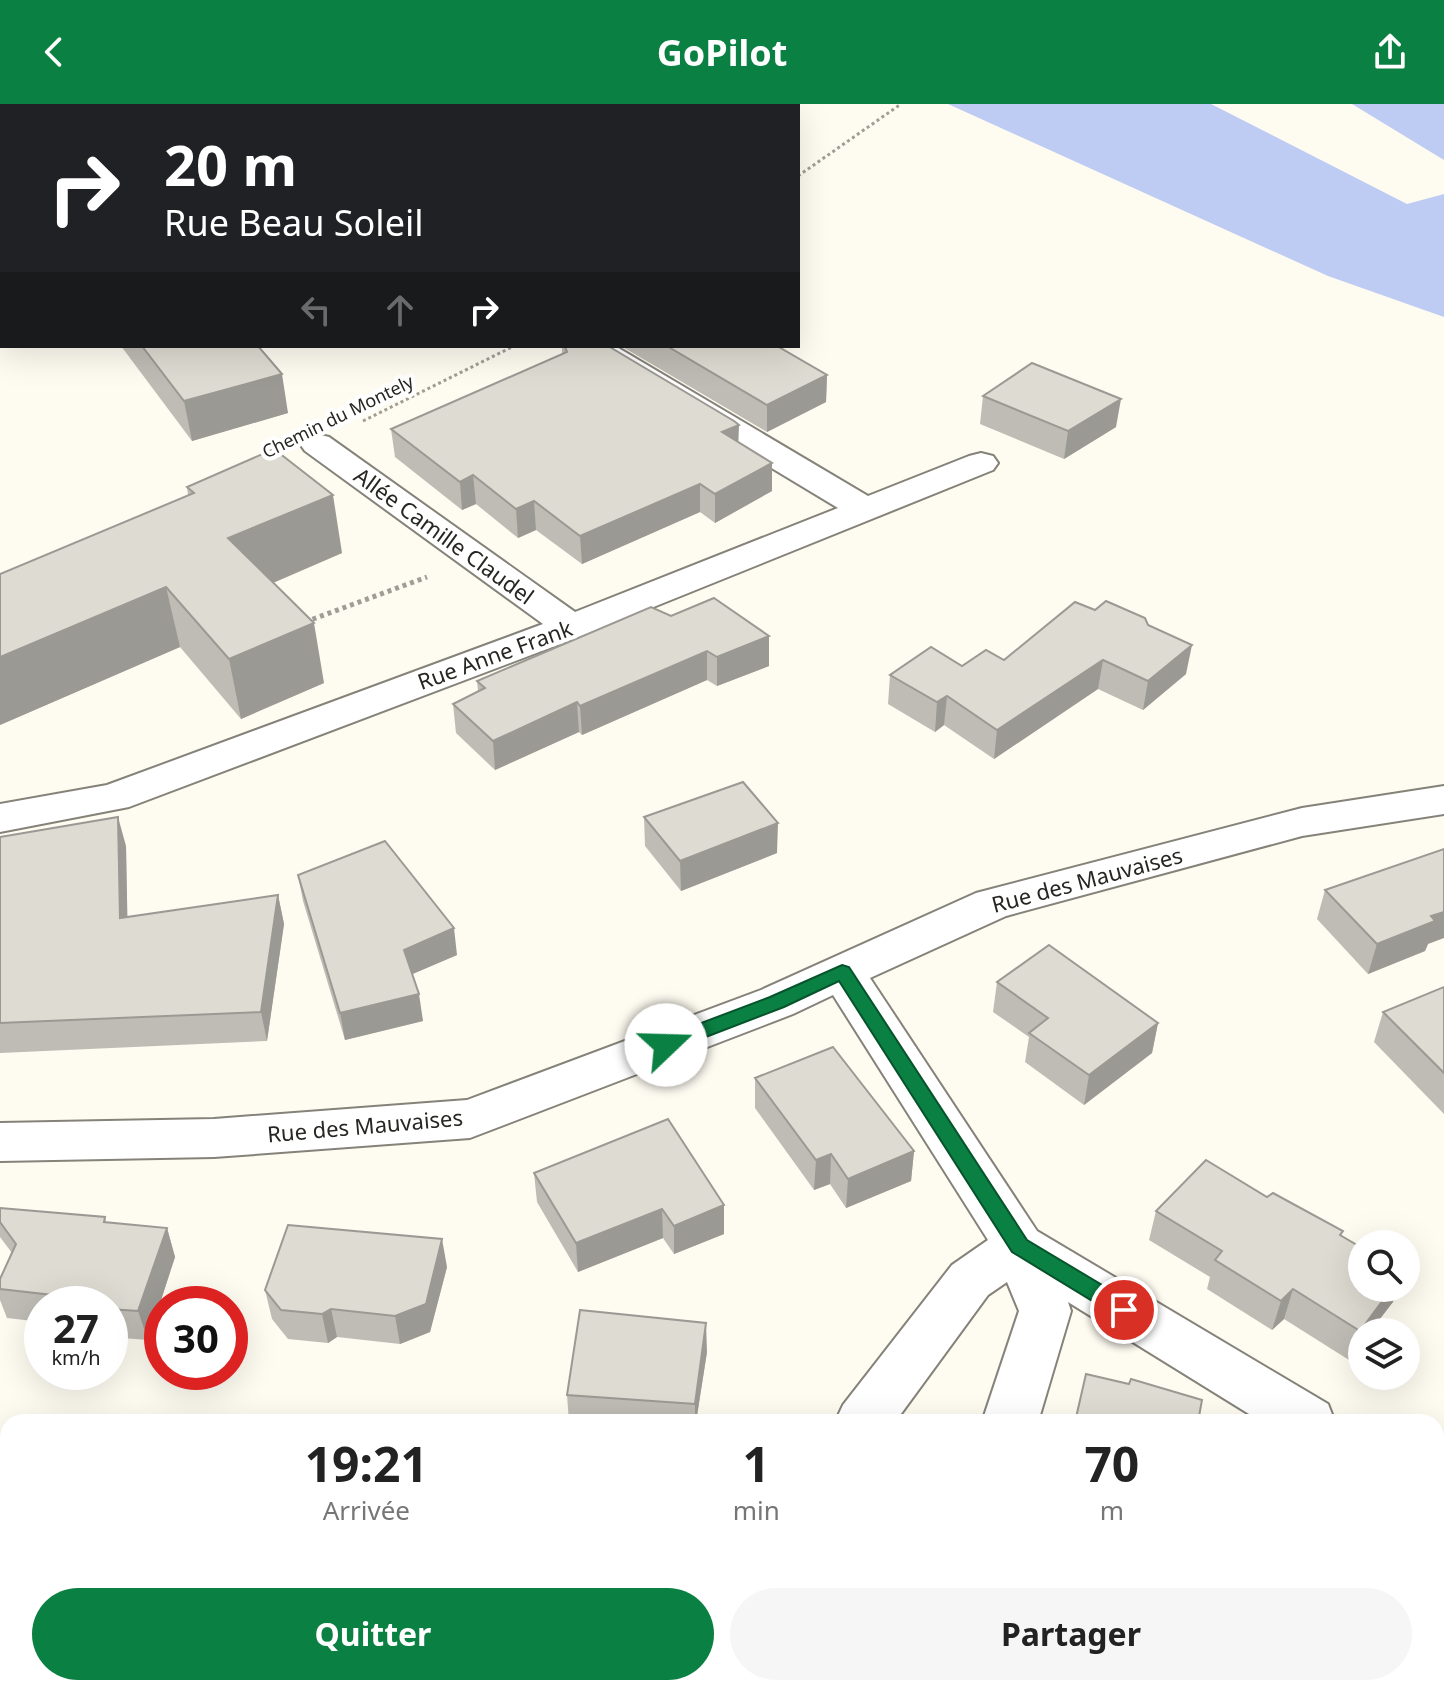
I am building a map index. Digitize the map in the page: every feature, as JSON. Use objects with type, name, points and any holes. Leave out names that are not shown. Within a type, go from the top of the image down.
[{"type":"street","points":[[595,348],[865,509]]},
{"type":"street","name":"Allée Camille Claudel","points":[[317,444],[571,627]]},
{"type":"street","name":"Rue Anne Frank","points":[[0,818],[114,797],[571,627],[981,463]]},
{"type":"street","name":"Rue des Mauvaises","points":[[0,1142],[214,1138],[470,1119],[777,1002],[992,904],[1302,822],[1444,800]]},
{"type":"street","points":[[842,972],[1019,1246],[1045,1311],[1013,1414]]},
{"type":"street","points":[[1019,1246],[1296,1414]]},
{"type":"street","points":[[869,1414],[970,1280],[1019,1246]]},
{"type":"path","points":[[800,175],[901,104]]},
{"type":"path","name":"Chemin du Montely","points":[[317,444],[510,348]]},
{"type":"path","points":[[293,626],[477,559]]},
{"type":"shaded area","points":[[948,104],[1211,104],[1407,204],[1444,194],[1444,317],[1328,276]]},
{"type":"shaded area","points":[[1352,104],[1444,104],[1444,160]]},
{"type":"building","points":[[144,348],[260,348],[282,374],[184,401]]},
{"type":"building","points":[[566,348],[611,348],[734,421],[739,425],[722,432],[772,463],[715,494],[700,484],[580,536],[534,501],[516,509],[473,475],[460,482],[391,429],[567,352]]},
{"type":"building","points":[[670,348],[780,348],[827,375],[767,405]]},
{"type":"building","points":[[1032,363],[1121,399],[1068,431],[983,396]]},
{"type":"building","points":[[274,449],[333,495],[228,538],[314,623],[229,659],[166,587],[0,657],[0,574],[194,493],[187,487]]},
{"type":"building","points":[[714,598],[769,636],[717,657],[707,651],[580,706],[577,702],[493,741],[453,704],[485,688],[477,681],[651,607],[671,616]]},
{"type":"building","points":[[1106,601],[1145,618],[1148,625],[1192,645],[1148,681],[1103,660],[997,730],[947,696],[937,702],[890,675],[931,647],[962,666],[986,650],[1004,660],[1075,602],[1095,610]]},
{"type":"building","points":[[743,782],[778,823],[680,861],[644,817]]},
{"type":"building","points":[[118,817],[120,918],[278,895],[261,1012],[0,1023],[0,837]]},
{"type":"building","points":[[385,841],[454,928],[404,950],[419,994],[340,1013],[298,875]]},
{"type":"building","points":[[1444,849],[1444,912],[1431,916],[1435,921],[1377,944],[1325,890]]},
{"type":"building","points":[[1049,945],[1158,1023],[1089,1075],[1029,1033],[1048,1018],[997,982]]},
{"type":"building","points":[[1444,987],[1444,1073],[1383,1012]]},
{"type":"building","points":[[833,1047],[914,1151],[848,1179],[831,1154],[816,1160],[755,1078]]},
{"type":"building","points":[[668,1119],[724,1205],[674,1226],[662,1209],[576,1243],[534,1173]]},
{"type":"building","points":[[1206,1160],[1267,1197],[1273,1193],[1343,1231],[1340,1235],[1348,1240],[1348,1302],[1382,1302],[1370,1318],[1348,1318],[1348,1323],[1293,1289],[1281,1301],[1215,1260],[1222,1251],[1156,1211]]},
{"type":"building","points":[[0,1208],[105,1217],[104,1222],[167,1228],[147,1286],[144,1286],[138,1311],[128,1310],[128,1286],[24,1286],[24,1292],[0,1289],[0,1279],[16,1244],[0,1222]]},
{"type":"building","points":[[288,1225],[442,1239],[426,1304],[395,1316],[331,1309],[322,1314],[281,1310],[265,1290]]},
{"type":"building","points":[[580,1310],[706,1323],[695,1404],[567,1395]]},
{"type":"building","points":[[1086,1374],[1129,1384],[1131,1379],[1202,1400],[1199,1414],[1077,1414]]},
{"type":"route","points":[[666,1045],[777,1002],[842,972],[1019,1246],[1124,1310]]}]
